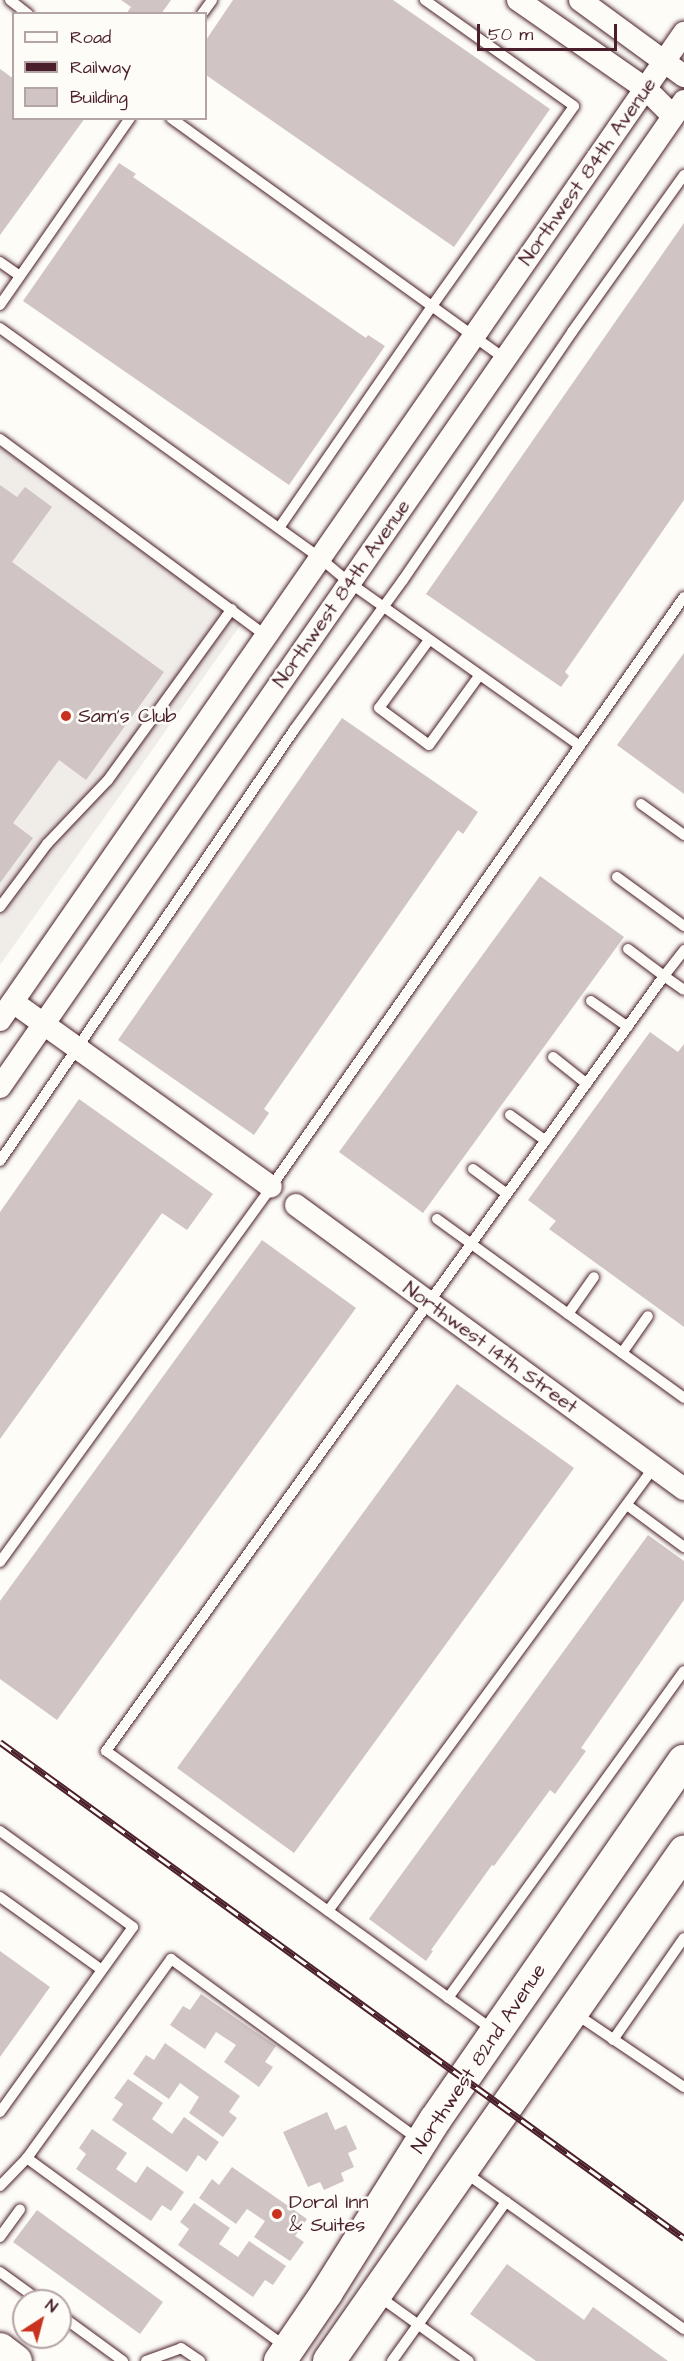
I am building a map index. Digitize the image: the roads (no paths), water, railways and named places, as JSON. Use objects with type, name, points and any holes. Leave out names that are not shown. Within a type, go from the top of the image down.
[{"type":"street","points":[[518,0],[680,113]]},
{"type":"street","points":[[580,0],[684,76]]},
{"type":"street","name":"Northwest 84th Avenue","points":[[6,1011],[684,33]]},
{"type":"street","name":"Northwest 84th Avenue","points":[[1,1082],[43,1025],[505,359],[680,113]]},
{"type":"street","points":[[158,792],[189,815]]},
{"type":"street","points":[[6,1011],[43,1025],[271,1187]]},
{"type":"street","name":"Northwest 14th Street","points":[[296,1205],[684,1489]]},
{"type":"street","name":"Northwest 82nd Avenue","points":[[284,2355],[496,2032],[684,1761]]},
{"type":"street","points":[[329,2361],[684,1852]]},
{"type":"street","points":[[0,2349],[16,2361]]},
{"type":"lane","points":[[10,0],[25,12]]},
{"type":"lane","points":[[279,528],[574,106],[425,0]]},
{"type":"lane","points":[[0,305],[129,120]]},
{"type":"lane","points":[[174,120],[505,359]]},
{"type":"lane","points":[[0,1161],[294,730],[384,607],[572,332],[684,175]]},
{"type":"lane","points":[[0,262],[20,276]]},
{"type":"lane","points":[[0,328],[279,528],[429,640],[580,746]]},
{"type":"lane","points":[[0,440],[266,636]]},
{"type":"lane","points":[[0,1562],[271,1187],[684,597]]},
{"type":"lane","points":[[0,907],[47,844],[108,780],[232,609]]},
{"type":"lane","points":[[429,640],[379,708],[429,745],[479,676]]},
{"type":"lane","points":[[641,804],[684,835]]},
{"type":"lane","points":[[617,877],[684,926]]},
{"type":"lane","points":[[628,949],[684,990]]},
{"type":"lane","points":[[496,2032],[106,1750],[684,950]]},
{"type":"lane","points":[[591,1001],[628,1027]]},
{"type":"lane","points":[[553,1057],[587,1083]]},
{"type":"lane","points":[[510,1115],[546,1141]]},
{"type":"lane","points":[[473,1169],[507,1194]]},
{"type":"lane","points":[[437,1219],[684,1398]]},
{"type":"lane","points":[[568,1314],[594,1277]]},
{"type":"lane","points":[[622,1353],[648,1316]]},
{"type":"lane","points":[[328,1911],[654,1467]]},
{"type":"lane","points":[[627,1505],[684,1547]]},
{"type":"lane","points":[[448,1998],[684,1671]]},
{"type":"lane","points":[[0,1831],[133,1927],[0,2112]]},
{"type":"lane","points":[[0,1897],[102,1970]]},
{"type":"lane","points":[[613,2040],[684,1938]]},
{"type":"lane","points":[[0,2186],[27,2158],[171,1959],[422,2142]]},
{"type":"lane","points":[[573,2013],[684,2087]]},
{"type":"lane","points":[[27,2158],[284,2355]]},
{"type":"lane","points":[[463,2171],[684,2329]]},
{"type":"lane","points":[[392,2361],[506,2202]]},
{"type":"lane","points":[[0,2237],[20,2209]]},
{"type":"lane","points":[[0,2272],[23,2289]]},
{"type":"lane","points":[[377,2295],[469,2361]]},
{"type":"lane","points":[[72,2324],[123,2361]]},
{"type":"lane","points":[[147,2361],[181,2348],[200,2361]]},
{"type":"railway","points":[[0,1742],[684,2238]]},
{"type":"place","name":"Sam's Club","points":[[66,716]]},
{"type":"place","name":"Doral Inn & Suites","points":[[277,2214]]}]
